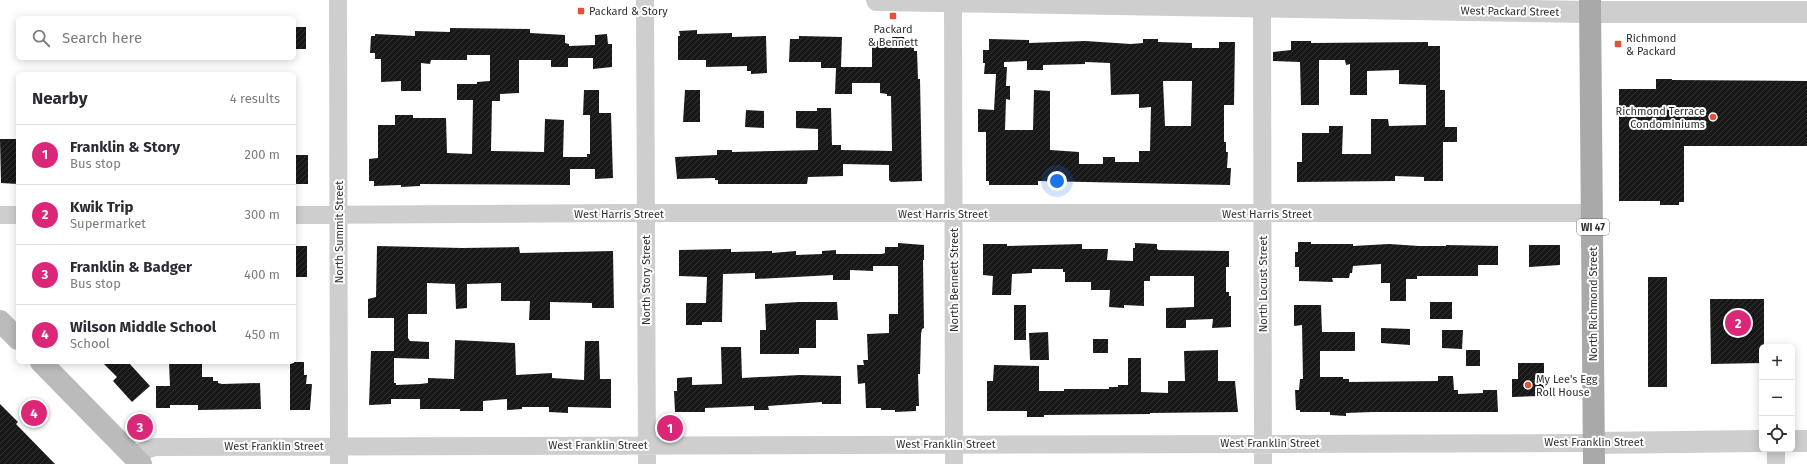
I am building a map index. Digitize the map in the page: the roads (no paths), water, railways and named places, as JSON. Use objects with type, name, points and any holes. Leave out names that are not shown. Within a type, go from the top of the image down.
[{"type":"main road","name":"North Richmond Street","points":[[1590,6],[1594,464]]},
{"type":"main road","points":[[0,321],[16,337]]},
{"type":"main road","points":[[43,364],[137,459]]},
{"type":"street","name":"North Summit Street","points":[[338,0],[339,464]]},
{"type":"street","name":"North Story Street","points":[[645,0],[647,464]]},
{"type":"street","name":"West Packard Street","points":[[877,0],[953,0],[1262,7],[1590,6],[1807,12]]},
{"type":"street","name":"North Bennett Street","points":[[953,0],[954,464]]},
{"type":"street","name":"North Locust Street","points":[[1262,7],[1263,464]]},
{"type":"street","name":"West Harris Street","points":[[296,215],[1593,213]]},
{"type":"street","points":[[0,215],[16,215]]},
{"type":"street","name":"West Franklin Street","points":[[137,459],[155,446],[1594,443],[1759,441]]},
{"type":"street","points":[[1795,441],[1807,441]]},
{"type":"street","points":[[1776,452],[1776,464]]},
{"type":"place","name":"Packard & Story","points":[[581,11]]},
{"type":"place","name":"Packard & Bennett","points":[[893,16]]},
{"type":"place","name":"Richmond & Packard","points":[[1618,44]]},
{"type":"place","name":"Richmond Terrace Condominiums","points":[[1713,117]]},
{"type":"place","name":"Kwik Trip","points":[[1738,323]]},
{"type":"place","name":"My Lee's Egg Roll House","points":[[1528,385]]},
{"type":"place","name":"Wilson Middle School","points":[[34,413]]},
{"type":"place","name":"Franklin & Badger","points":[[140,427]]},
{"type":"place","name":"Franklin & Story","points":[[670,428]]}]
